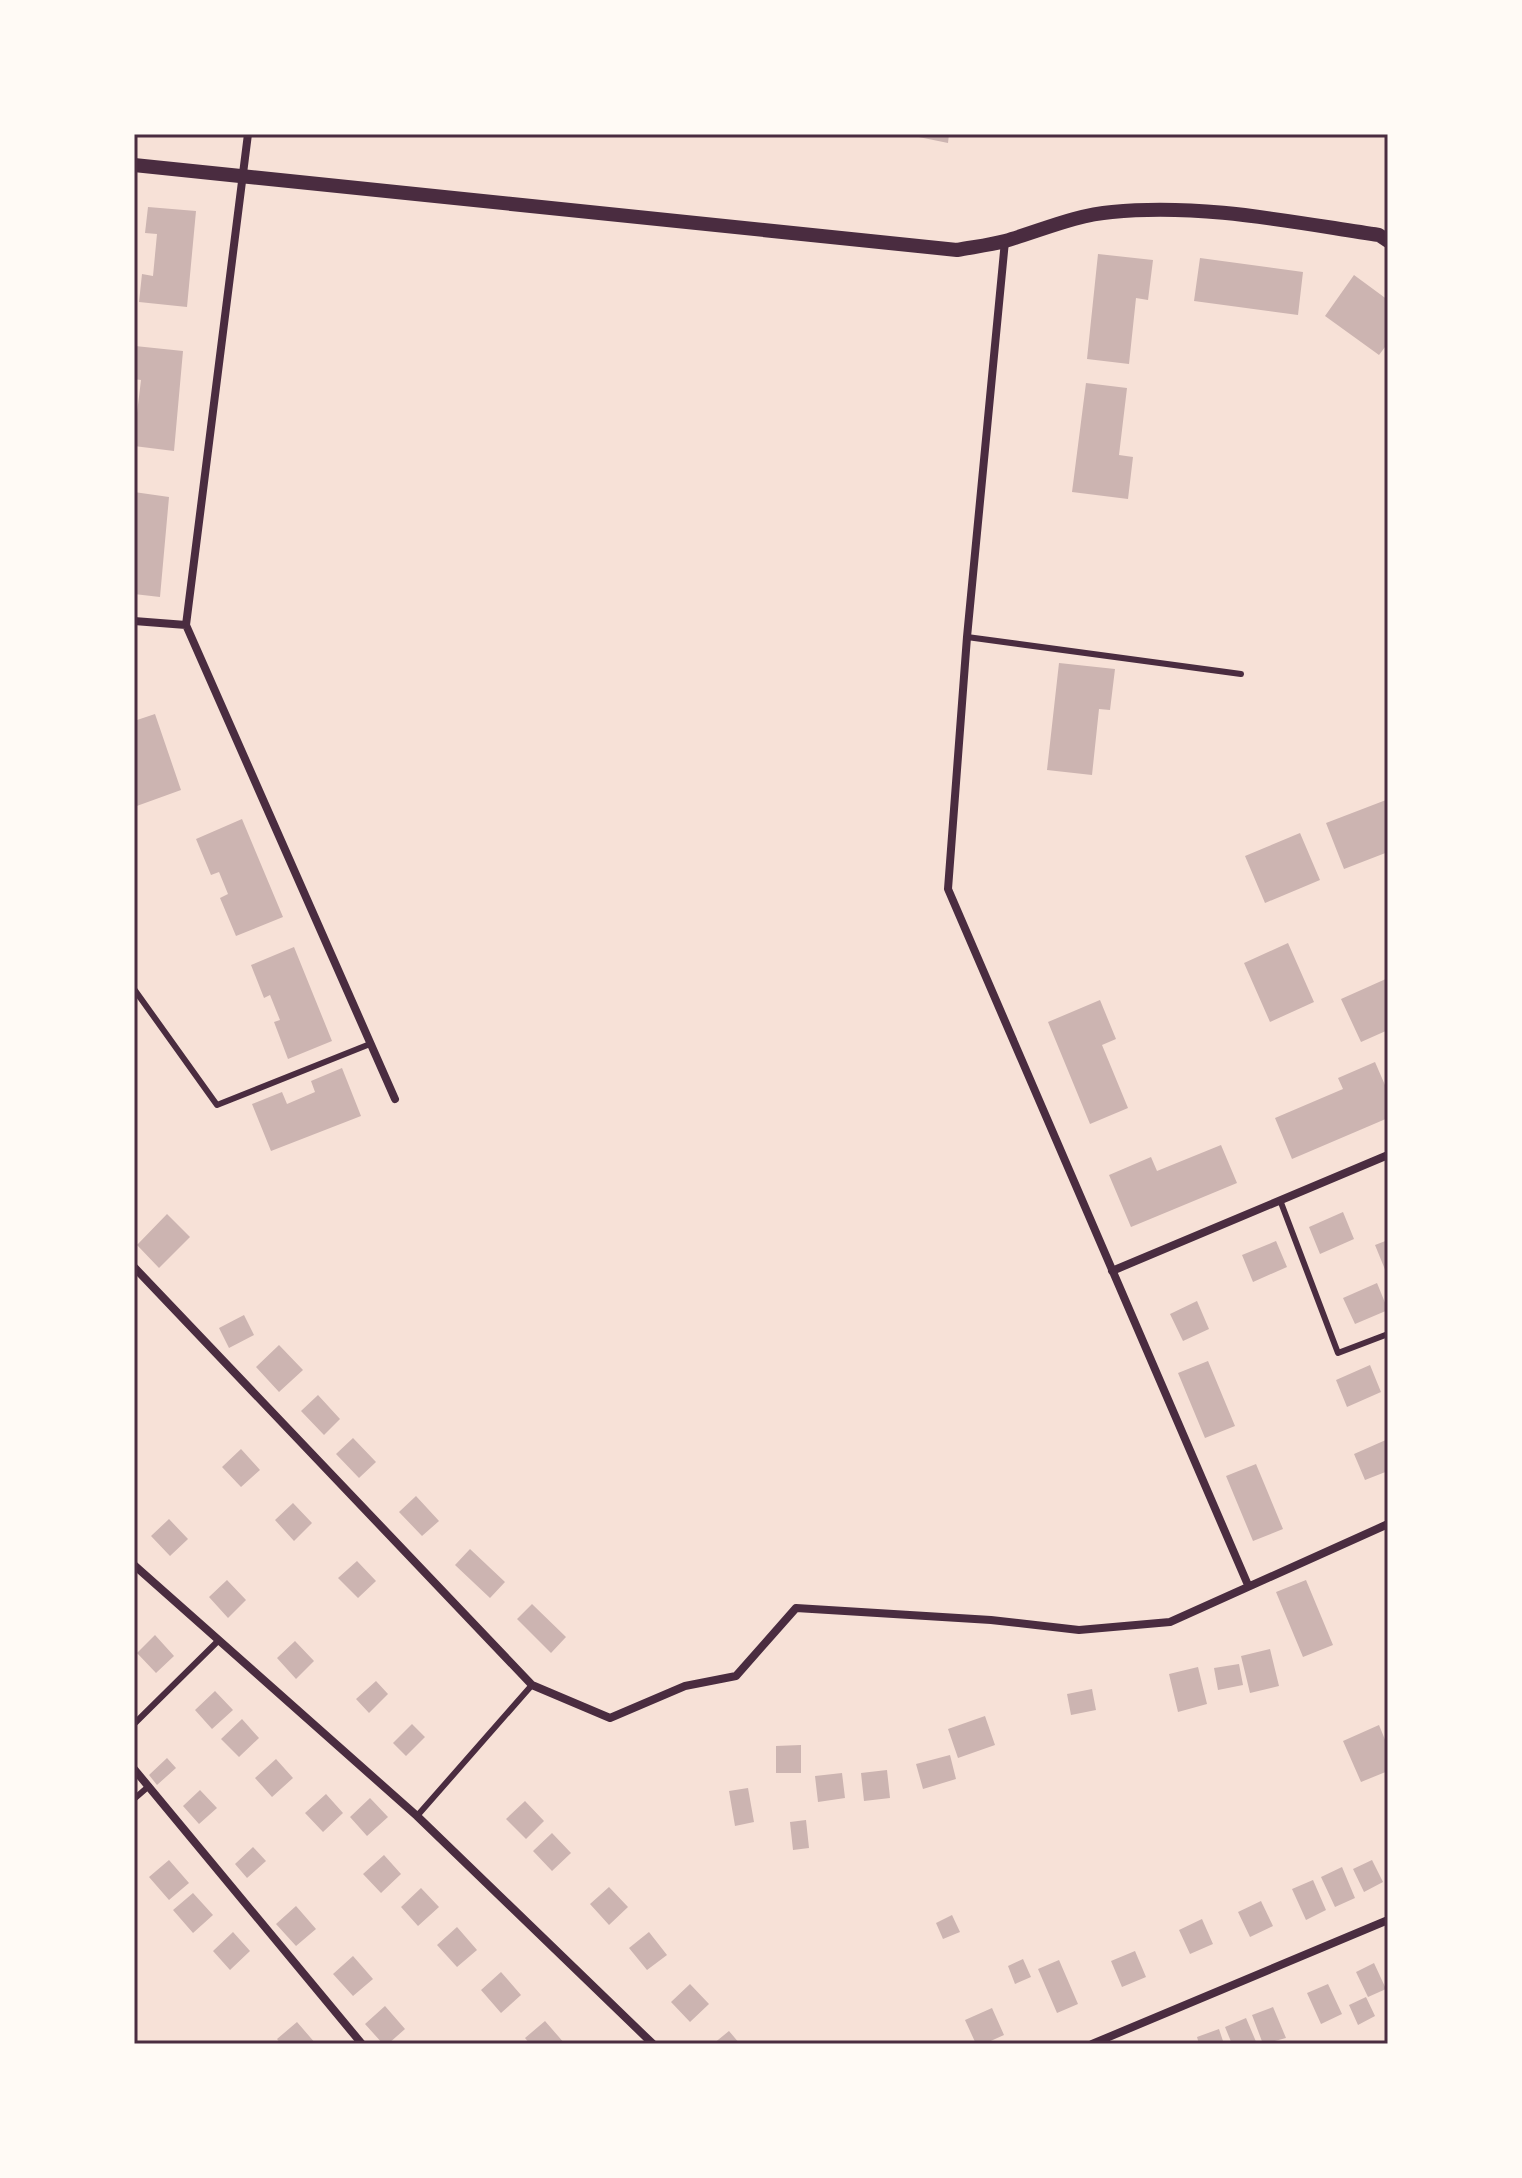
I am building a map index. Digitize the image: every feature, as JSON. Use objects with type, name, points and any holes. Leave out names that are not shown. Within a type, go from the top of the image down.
[{"type":"street","points":[[248,134],[186,625],[395,1099]]},
{"type":"street","points":[[134,165],[957,250],[1005,241],[1108,212],[1161,209],[1255,216],[1385,236]]},
{"type":"street","points":[[1005,241],[967,637],[948,889],[1248,1585]]},
{"type":"street","points":[[134,621],[186,625]]},
{"type":"street","points":[[1112,1271],[1388,1155]]},
{"type":"street","points":[[134,1267],[532,1685],[610,1718],[685,1686],[736,1676],[796,1608],[991,1620],[1079,1630],[1170,1622],[1388,1524]]},
{"type":"street","points":[[134,1565],[417,1816],[653,2044]]},
{"type":"street","points":[[134,1769],[362,2044]]},
{"type":"street","points":[[1092,2044],[1388,1920]]},
{"type":"lane","points":[[967,637],[1241,674]]},
{"type":"lane","points":[[134,989],[217,1105],[370,1044]]},
{"type":"lane","points":[[1280,1200],[1338,1353],[1388,1334]]},
{"type":"lane","points":[[134,1724],[219,1640]]},
{"type":"lane","points":[[417,1816],[532,1685]]},
{"type":"lane","points":[[134,1799],[150,1786]]},
{"type":"building","points":[[904,134],[949,134],[948,143]]},
{"type":"building","points":[[148,207],[196,211],[187,307],[139,302],[142,274],[153,276],[157,234],[145,233]]},
{"type":"building","points":[[1098,254],[1153,260],[1148,300],[1136,298],[1129,364],[1087,359]]},
{"type":"building","points":[[1200,258],[1303,272],[1298,315],[1194,301]]},
{"type":"building","points":[[1354,275],[1388,300],[1388,343],[1379,355],[1325,316]]},
{"type":"building","points":[[135,346],[183,351],[174,451],[134,446],[134,412],[137,413],[141,380],[134,379]]},
{"type":"building","points":[[1086,383],[1127,388],[1119,455],[1133,457],[1128,499],[1072,492]]},
{"type":"building","points":[[134,492],[169,497],[160,597],[134,594]]},
{"type":"building","points":[[1059,663],[1115,669],[1110,710],[1099,709],[1092,775],[1047,770]]},
{"type":"building","points":[[155,714],[181,790],[134,807],[134,721]]},
{"type":"building","points":[[1386,800],[1388,852],[1344,869],[1326,823]]},
{"type":"building","points":[[242,819],[283,917],[236,936],[220,898],[228,894],[219,872],[211,875],[196,839]]},
{"type":"building","points":[[1300,833],[1320,880],[1265,903],[1245,856]]},
{"type":"building","points":[[1288,943],[1314,1002],[1270,1022],[1244,963]]},
{"type":"building","points":[[294,947],[332,1041],[288,1059],[274,1022],[280,1020],[270,995],[264,998],[251,965]]},
{"type":"building","points":[[1388,978],[1388,1030],[1361,1042],[1341,999]]},
{"type":"building","points":[[1100,1000],[1116,1039],[1102,1045],[1128,1108],[1090,1124],[1048,1022]]},
{"type":"building","points":[[1375,1062],[1388,1092],[1388,1118],[1292,1159],[1275,1118],[1343,1089],[1338,1078]]},
{"type":"building","points":[[342,1068],[361,1116],[271,1151],[252,1104],[282,1092],[287,1104],[315,1092],[311,1081]]},
{"type":"building","points":[[1221,1145],[1237,1183],[1131,1227],[1109,1175],[1151,1157],[1157,1171]]},
{"type":"building","points":[[1343,1212],[1354,1239],[1320,1254],[1309,1227]]},
{"type":"building","points":[[167,1214],[190,1237],[159,1268],[137,1245]]},
{"type":"building","points":[[1388,1240],[1388,1271],[1386,1272],[1375,1245]]},
{"type":"building","points":[[1276,1241],[1287,1267],[1253,1282],[1242,1255]]},
{"type":"building","points":[[1377,1283],[1388,1310],[1355,1324],[1343,1298]]},
{"type":"building","points":[[1197,1301],[1209,1329],[1183,1341],[1170,1314]]},
{"type":"building","points":[[244,1315],[254,1335],[229,1348],[219,1328]]},
{"type":"building","points":[[279,1345],[303,1370],[279,1392],[256,1367]]},
{"type":"building","points":[[1208,1361],[1235,1426],[1205,1438],[1178,1373]]},
{"type":"building","points":[[1370,1365],[1381,1392],[1347,1407],[1336,1380]]},
{"type":"building","points":[[318,1395],[340,1419],[324,1435],[301,1411]]},
{"type":"building","points":[[353,1438],[376,1462],[359,1478],[336,1454]]},
{"type":"building","points":[[1388,1439],[1388,1471],[1365,1480],[1354,1454]]},
{"type":"building","points":[[241,1449],[260,1470],[241,1487],[222,1467]]},
{"type":"building","points":[[1256,1464],[1283,1529],[1253,1541],[1226,1476]]},
{"type":"building","points":[[416,1496],[439,1521],[422,1536],[399,1512]]},
{"type":"building","points":[[293,1503],[312,1523],[294,1541],[275,1520]]},
{"type":"building","points":[[169,1519],[188,1539],[170,1556],[151,1536]]},
{"type":"building","points":[[470,1549],[505,1582],[490,1598],[455,1565]]},
{"type":"building","points":[[357,1561],[376,1581],[358,1598],[338,1578]]},
{"type":"building","points":[[227,1580],[246,1600],[228,1618],[209,1597]]},
{"type":"building","points":[[1306,1580],[1333,1645],[1303,1657],[1276,1592]]},
{"type":"building","points":[[532,1604],[566,1637],[551,1653],[517,1619]]},
{"type":"building","points":[[155,1635],[174,1656],[156,1673],[137,1653]]},
{"type":"building","points":[[295,1641],[314,1661],[296,1679],[277,1658]]},
{"type":"building","points":[[1270,1649],[1279,1686],[1250,1693],[1241,1656]]},
{"type":"building","points":[[1239,1664],[1243,1685],[1218,1690],[1214,1668]]},
{"type":"building","points":[[1198,1667],[1207,1704],[1178,1712],[1169,1674]]},
{"type":"building","points":[[376,1681],[388,1694],[369,1713],[356,1699]]},
{"type":"building","points":[[1092,1689],[1096,1710],[1071,1715],[1067,1694]]},
{"type":"building","points":[[215,1691],[233,1710],[212,1729],[195,1710]]},
{"type":"building","points":[[985,1716],[995,1745],[958,1758],[948,1729]]},
{"type":"building","points":[[242,1719],[259,1738],[239,1757],[221,1739]]},
{"type":"building","points":[[412,1724],[425,1737],[406,1756],[393,1743]]},
{"type":"building","points":[[1379,1725],[1388,1747],[1388,1771],[1361,1782],[1343,1741]]},
{"type":"building","points":[[801,1745],[801,1773],[776,1773],[776,1746]]},
{"type":"building","points":[[950,1755],[956,1779],[923,1789],[916,1764]]},
{"type":"building","points":[[167,1758],[176,1768],[157,1785],[149,1775]]},
{"type":"building","points":[[276,1759],[293,1778],[272,1797],[255,1778]]},
{"type":"building","points":[[887,1770],[890,1798],[864,1801],[861,1773]]},
{"type":"building","points":[[842,1773],[845,1798],[818,1802],[815,1776]]},
{"type":"building","points":[[748,1788],[754,1822],[735,1826],[729,1791]]},
{"type":"building","points":[[200,1790],[217,1808],[199,1824],[183,1806]]},
{"type":"building","points":[[326,1794],[343,1813],[323,1832],[305,1813]]},
{"type":"building","points":[[370,1798],[388,1817],[367,1836],[350,1817]]},
{"type":"building","points":[[525,1801],[544,1821],[526,1839],[506,1819]]},
{"type":"building","points":[[806,1820],[809,1848],[793,1850],[790,1822]]},
{"type":"building","points":[[552,1833],[571,1853],[552,1871],[533,1851]]},
{"type":"building","points":[[253,1847],[266,1861],[247,1878],[235,1864]]},
{"type":"building","points":[[384,1855],[401,1874],[381,1893],[363,1874]]},
{"type":"building","points":[[169,1860],[189,1883],[169,1900],[149,1877]]},
{"type":"building","points":[[1372,1860],[1383,1882],[1364,1892],[1353,1869]]},
{"type":"building","points":[[1342,1867],[1355,1898],[1335,1907],[1321,1877]]},
{"type":"building","points":[[1313,1880],[1326,1910],[1306,1920],[1292,1889]]},
{"type":"building","points":[[609,1887],[628,1907],[609,1925],[590,1904]]},
{"type":"building","points":[[421,1888],[439,1907],[418,1926],[401,1907]]},
{"type":"building","points":[[193,1893],[213,1915],[193,1933],[173,1910]]},
{"type":"building","points":[[1261,1901],[1273,1926],[1250,1937],[1238,1912]]},
{"type":"building","points":[[296,1906],[316,1929],[296,1946],[276,1924]]},
{"type":"building","points":[[952,1915],[960,1932],[943,1939],[936,1923]]},
{"type":"building","points":[[1202,1919],[1213,1944],[1190,1954],[1179,1930]]},
{"type":"building","points":[[457,1927],[477,1950],[457,1967],[437,1945]]},
{"type":"building","points":[[233,1932],[250,1951],[230,1970],[213,1951]]},
{"type":"building","points":[[649,1932],[667,1955],[647,1970],[629,1948]]},
{"type":"building","points":[[1135,1951],[1146,1977],[1122,1987],[1111,1961]]},
{"type":"building","points":[[353,1956],[373,1979],[353,1996],[333,1974]]},
{"type":"building","points":[[1023,1959],[1031,1977],[1015,1984],[1008,1966]]},
{"type":"building","points":[[1059,1960],[1078,2004],[1057,2013],[1038,1969]]},
{"type":"building","points":[[1374,1963],[1386,1989],[1368,1997],[1356,1972]]},
{"type":"building","points":[[501,1972],[521,1995],[501,2013],[481,1990]]},
{"type":"building","points":[[690,1984],[709,2004],[690,2022],[671,2002]]},
{"type":"building","points":[[1328,1984],[1342,2014],[1321,2024],[1307,1993]]},
{"type":"building","points":[[1366,1997],[1375,2016],[1358,2025],[1349,2005]]},
{"type":"building","points":[[385,2006],[405,2029],[388,2044],[383,2044],[365,2024]]},
{"type":"building","points":[[1273,2007],[1286,2038],[1263,2044],[1252,2015]]},
{"type":"building","points":[[992,2008],[1004,2035],[984,2044],[976,2044],[965,2020]]},
{"type":"building","points":[[1246,2018],[1257,2044],[1232,2044],[1225,2027]]},
{"type":"building","points":[[545,2021],[565,2044],[530,2044],[525,2038]]},
{"type":"building","points":[[297,2022],[316,2044],[281,2044],[277,2039]]},
{"type":"building","points":[[1219,2029],[1224,2044],[1199,2044],[1197,2037]]},
{"type":"building","points":[[729,2031],[740,2044],[713,2044]]}]
